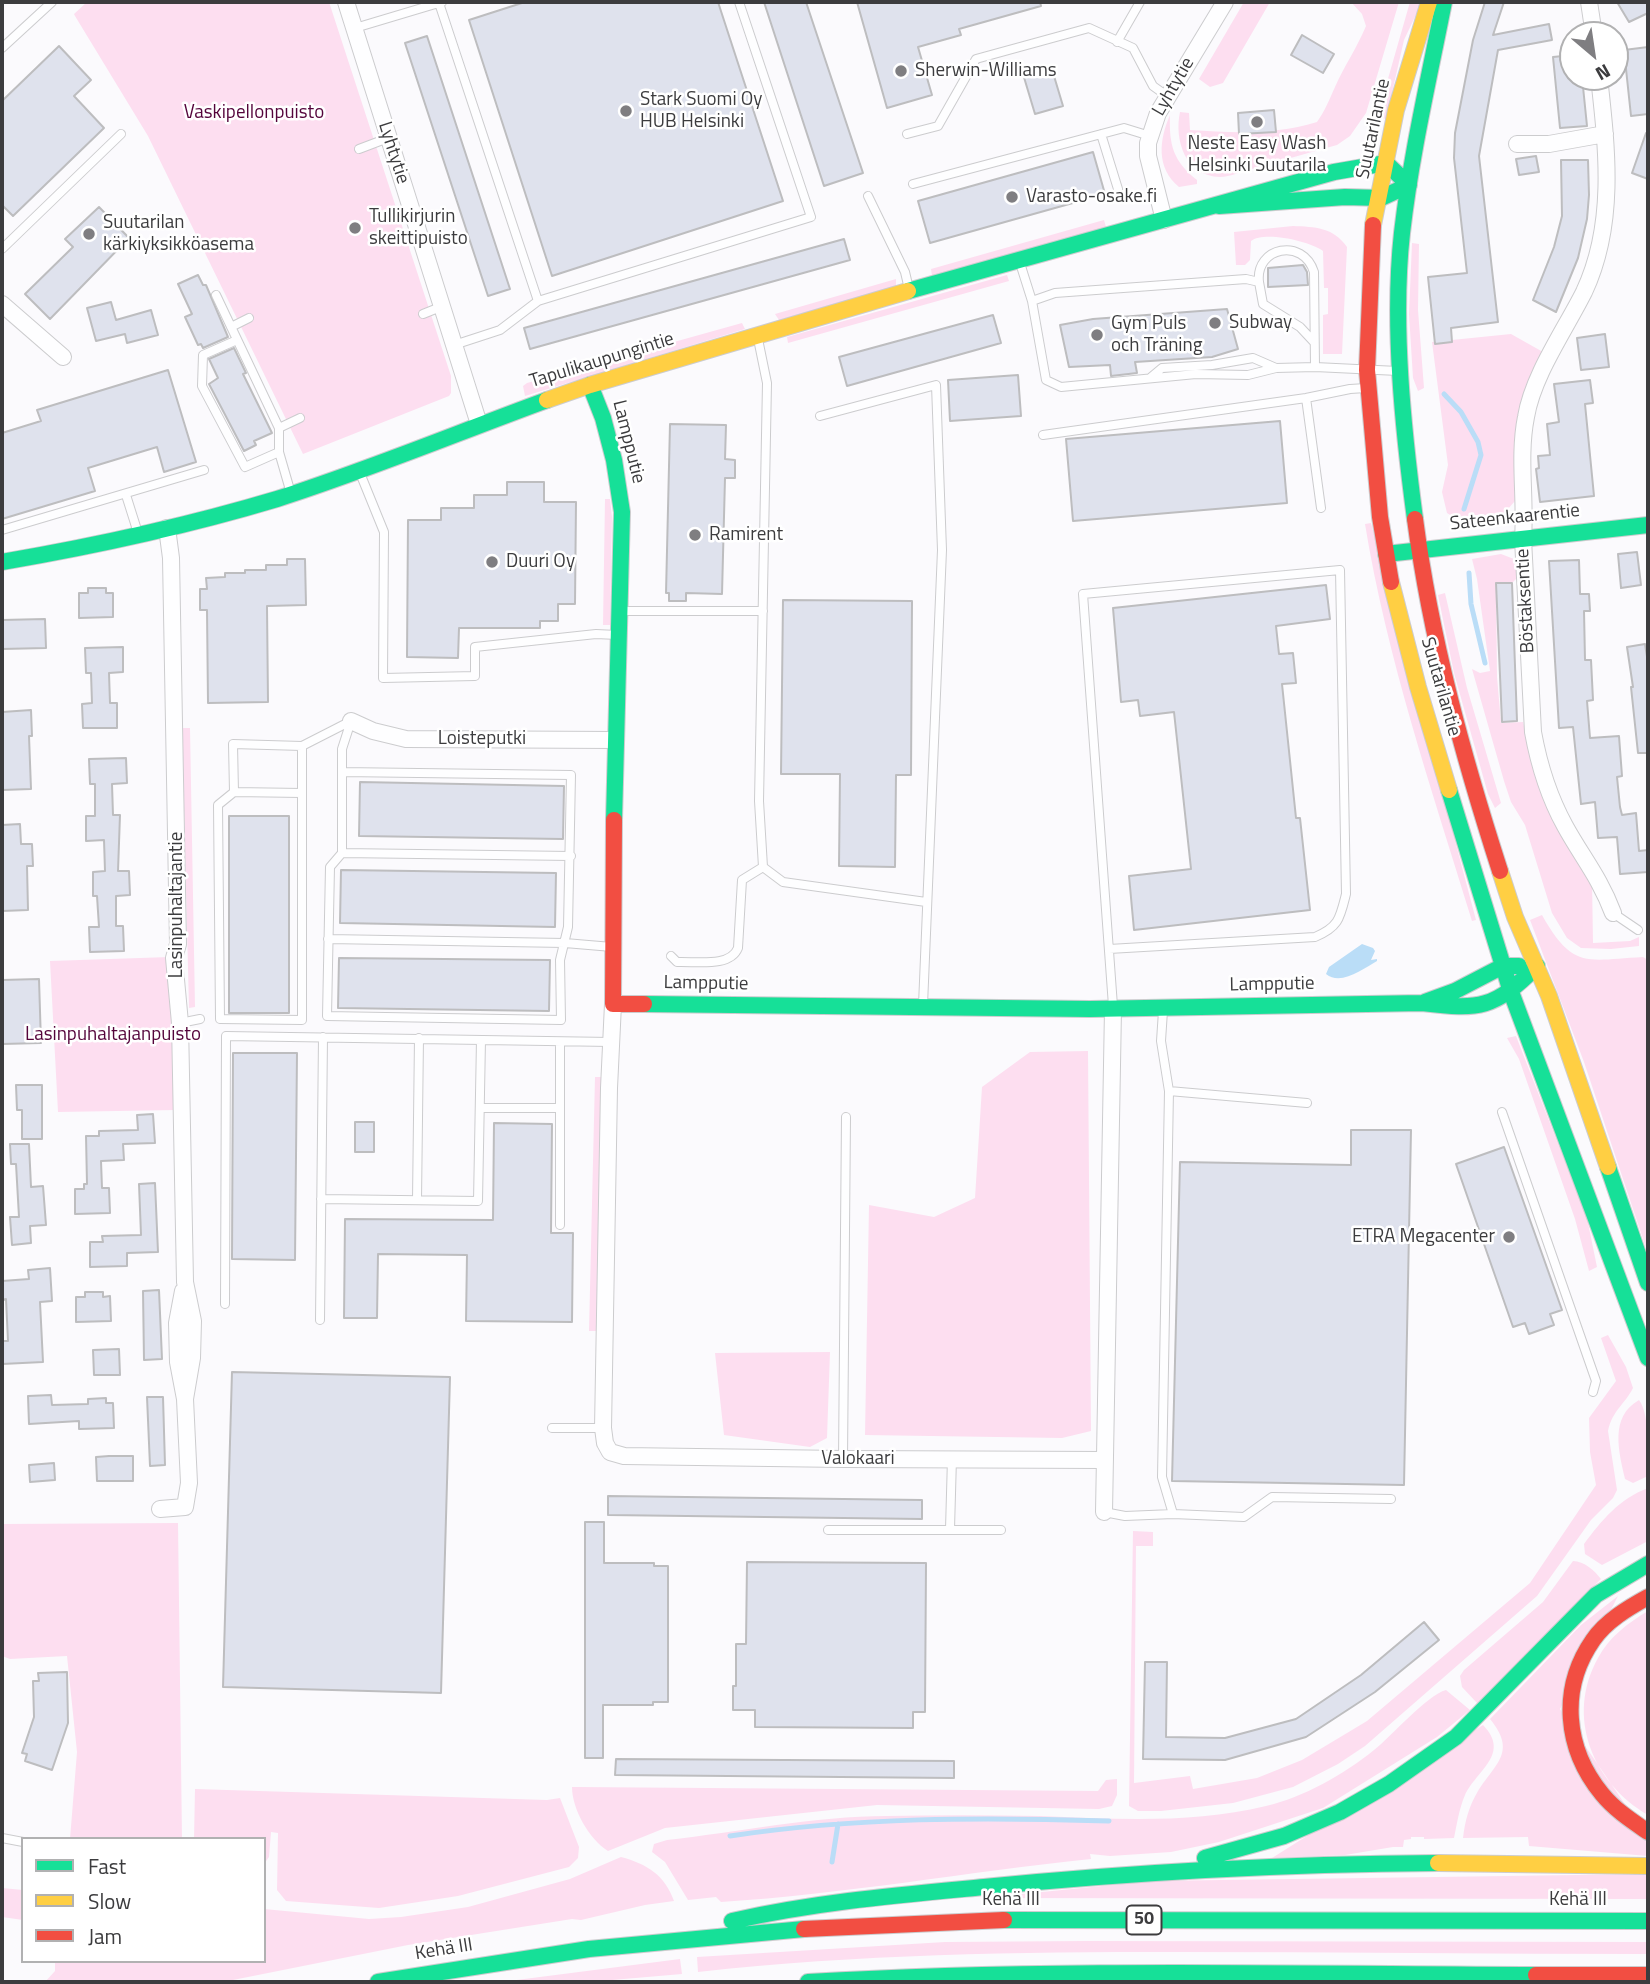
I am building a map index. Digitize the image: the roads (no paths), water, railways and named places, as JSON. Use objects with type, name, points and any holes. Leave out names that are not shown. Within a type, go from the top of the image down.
[{"type":"main road","name":"Suutarilantie","points":[[1429,2],[1396,110],[1373,232],[1367,370],[1377,494],[1386,554],[1394,597],[1418,687],[1511,992],[1648,1358]]},
{"type":"main road","name":"Suutarilantie","points":[[1444,2],[1409,185],[1399,293],[1401,371],[1424,585],[1446,687],[1516,917],[1537,966],[1648,1283]]},
{"type":"main road","points":[[1386,163],[1409,185]]},
{"type":"main road","name":"Tapulikaupungintie","points":[[2,562],[139,536],[291,493],[590,385],[1019,259],[1219,206],[1334,172],[1386,163]]},
{"type":"main road","name":"Tapulikaupungintie","points":[[1219,206],[1345,197],[1381,198],[1409,185]]},
{"type":"main road","name":"Lampputie","points":[[590,385],[603,418],[621,498],[621,611],[612,859],[613,1004],[1113,1009],[1422,1003],[1465,1008],[1511,992],[1537,966]]},
{"type":"main road","name":"Sateenkaarentie","points":[[1386,554],[1648,525]]},
{"type":"main road","name":"Lampputie","points":[[1422,1003],[1455,991],[1503,966],[1537,966]]},
{"type":"main road","points":[[1158,1873],[1284,1836],[1340,1812],[1389,1784],[1456,1737],[1596,1595],[1648,1564]]},
{"type":"main road","points":[[1648,1597],[1615,1617],[1594,1639],[1574,1675],[1571,1716],[1574,1744],[1596,1789],[1618,1810],[1648,1832]]},
{"type":"main road","points":[[640,1944],[779,1909],[1014,1884],[1158,1873],[1327,1865],[1549,1863],[1648,1866]]},
{"type":"main road","name":"Kehä III","points":[[377,1982],[640,1944],[784,1931],[946,1922],[1648,1921]]},
{"type":"main road","points":[[820,1982],[913,1976],[1134,1973],[1648,1975]]},
{"type":"street","name":"Lyhtytie","points":[[346,2],[479,424]]},
{"type":"street","name":"Lyhtytie","points":[[1164,220],[1148,156],[1150,136],[1167,96],[1225,2]]},
{"type":"street","points":[[1589,2],[1592,21]]},
{"type":"street","name":"Böstaksentie","points":[[1600,91],[1607,197],[1601,244],[1585,289],[1539,380],[1526,416],[1522,465],[1525,517],[1523,539],[1533,732],[1537,756],[1559,815],[1604,888],[1613,913]]},
{"type":"street","points":[[1517,144],[1549,144],[1605,134]]},
{"type":"street","points":[[2,304],[64,357]]},
{"type":"street","name":"Lasinpuhaltajantie","points":[[160,1508],[185,1507],[189,1483],[185,1399],[192,1358],[193,1321],[185,1282],[180,1023],[174,958],[178,944],[171,558],[167,528]]},
{"type":"street","name":"Loisteputki","points":[[351,722],[373,731],[406,739],[617,740]]},
{"type":"street","points":[[603,1428],[613,1004]]},
{"type":"street","points":[[1104,1512],[1113,1009]]},
{"type":"street","name":"Valokaari","points":[[603,1428],[605,1443],[610,1452],[624,1456],[843,1460],[1105,1460]]},
{"type":"lane","points":[[2,48],[52,2]]},
{"type":"lane","points":[[355,28],[441,2],[538,301]]},
{"type":"lane","points":[[454,345],[500,330],[538,301],[811,217],[740,2]]},
{"type":"lane","points":[[1117,42],[1139,2]]},
{"type":"lane","points":[[907,134],[938,126],[976,59],[1089,28],[1133,48],[1153,86],[1167,96]]},
{"type":"lane","points":[[913,184],[1124,128],[1150,136]]},
{"type":"lane","points":[[2,249],[121,134]]},
{"type":"lane","points":[[1101,134],[1118,189]]},
{"type":"lane","points":[[359,149],[388,138]]},
{"type":"lane","points":[[868,197],[905,272],[910,291]]},
{"type":"lane","points":[[1314,342],[1300,327],[1263,304],[1258,271],[1263,261],[1276,252],[1291,250],[1302,253],[1311,262],[1314,272],[1315,367]]},
{"type":"lane","points":[[1019,259],[1032,301],[1046,380],[1061,387],[1196,374],[1248,374],[1276,368],[1401,371]]},
{"type":"lane","points":[[1032,301],[1055,293],[1246,279],[1259,282]]},
{"type":"lane","points":[[216,295],[279,428],[279,452],[291,493]]},
{"type":"lane","points":[[423,314],[443,306]]},
{"type":"lane","points":[[231,327],[249,318]]},
{"type":"lane","points":[[757,336],[767,383],[759,801],[763,867],[783,882],[926,902]]},
{"type":"lane","points":[[237,340],[203,355],[202,386],[245,467],[279,452]]},
{"type":"lane","points":[[1150,378],[1162,368],[1212,365],[1253,358],[1276,368]]},
{"type":"lane","points":[[1196,374],[1212,365]]},
{"type":"lane","points":[[820,416],[936,385],[942,550],[923,1008]]},
{"type":"lane","points":[[1043,435],[1368,388]]},
{"type":"lane","points":[[1306,398],[1321,508]]},
{"type":"lane","points":[[279,428],[300,418]]},
{"type":"lane","points":[[2,530],[204,470]]},
{"type":"lane","points":[[359,470],[384,532],[383,677],[475,676],[475,647],[596,634],[620,635]]},
{"type":"lane","points":[[126,495],[139,536]]},
{"type":"lane","points":[[1109,949],[1315,937],[1331,930],[1340,917],[1346,894],[1340,570],[1083,594],[1113,1009]]},
{"type":"lane","points":[[621,611],[762,611]]},
{"type":"lane","points":[[234,792],[233,744],[302,746],[351,722]]},
{"type":"lane","points":[[342,772],[571,775],[568,927],[560,960],[561,1020],[327,1016],[330,867],[342,853],[342,772],[342,749],[351,722]]},
{"type":"lane","points":[[302,746],[302,793],[302,1020],[220,1019],[218,805],[234,792],[302,793]]},
{"type":"lane","points":[[342,853],[571,856]]},
{"type":"lane","points":[[671,956],[677,962],[726,960],[734,956],[738,948],[742,880],[763,867]]},
{"type":"lane","points":[[1613,913],[1638,930]]},
{"type":"lane","points":[[328,939],[565,943],[612,947]]},
{"type":"lane","points":[[1164,1008],[1161,1041],[1169,1091],[1162,1477],[1173,1514]]},
{"type":"lane","points":[[180,1023],[200,1019]]},
{"type":"lane","points":[[225,1304],[226,1035],[611,1042]]},
{"type":"lane","points":[[320,1320],[323,1037]]},
{"type":"lane","points":[[417,1200],[419,1038]]},
{"type":"lane","points":[[321,1199],[478,1201],[481,1040]]},
{"type":"lane","points":[[560,1042],[561,1225]]},
{"type":"lane","points":[[1169,1091],[1307,1103]]},
{"type":"lane","points":[[480,1108],[560,1108]]},
{"type":"lane","points":[[1502,1112],[1595,1381],[1593,1392]]},
{"type":"lane","points":[[843,1460],[846,1117]]},
{"type":"lane","points":[[552,1428],[603,1428]]},
{"type":"lane","points":[[950,1529],[951,1458]]},
{"type":"lane","points":[[1104,1512],[1125,1516],[1173,1514],[1244,1517],[1272,1497],[1391,1499]]},
{"type":"lane","points":[[828,1530],[1001,1530]]},
{"type":"lane","points":[[2,1838],[21,1842]]},
{"type":"lane","points":[[1334,1974],[1379,1982]]},
{"type":"water","points":[[1362,944],[1373,948],[1375,951],[1371,960],[1377,961],[1345,977],[1326,974],[1329,967]]},
{"type":"waterway","points":[[1444,394],[1461,412],[1478,442],[1481,455],[1464,509]]},
{"type":"waterway","points":[[1469,573],[1471,604],[1485,663]]},
{"type":"waterway","points":[[730,1836],[825,1825],[919,1820],[1109,1821]]},
{"type":"waterway","points":[[832,1862],[838,1824]]},
{"type":"place","name":"Sherwin-Williams","points":[[901,71]]},
{"type":"place","name":"Stark Suomi Oy HUB Helsinki","points":[[626,111]]},
{"type":"place","name":"Neste Easy Wash Helsinki Suutarila","points":[[1257,122]]},
{"type":"place","name":"Varasto-osake.fi","points":[[1012,197]]},
{"type":"place","name":"Tullikirjurin skeittipuisto","points":[[355,228]]},
{"type":"place","name":"Suutarilan kärkiyksikköasema","points":[[89,234]]},
{"type":"place","name":"Subway","points":[[1215,323]]},
{"type":"place","name":"Gym Puls och Träning","points":[[1097,335]]},
{"type":"place","name":"Ramirent","points":[[695,535]]},
{"type":"place","name":"Duuri Oy","points":[[492,562]]},
{"type":"place","name":"ETRA Megacenter","points":[[1509,1237]]},
{"type":"park label","name":"Vaskipellonpuisto","points":[[254,113]]},
{"type":"park label","name":"Lasinpuhaltajanpuisto","points":[[113,1035]]}]
